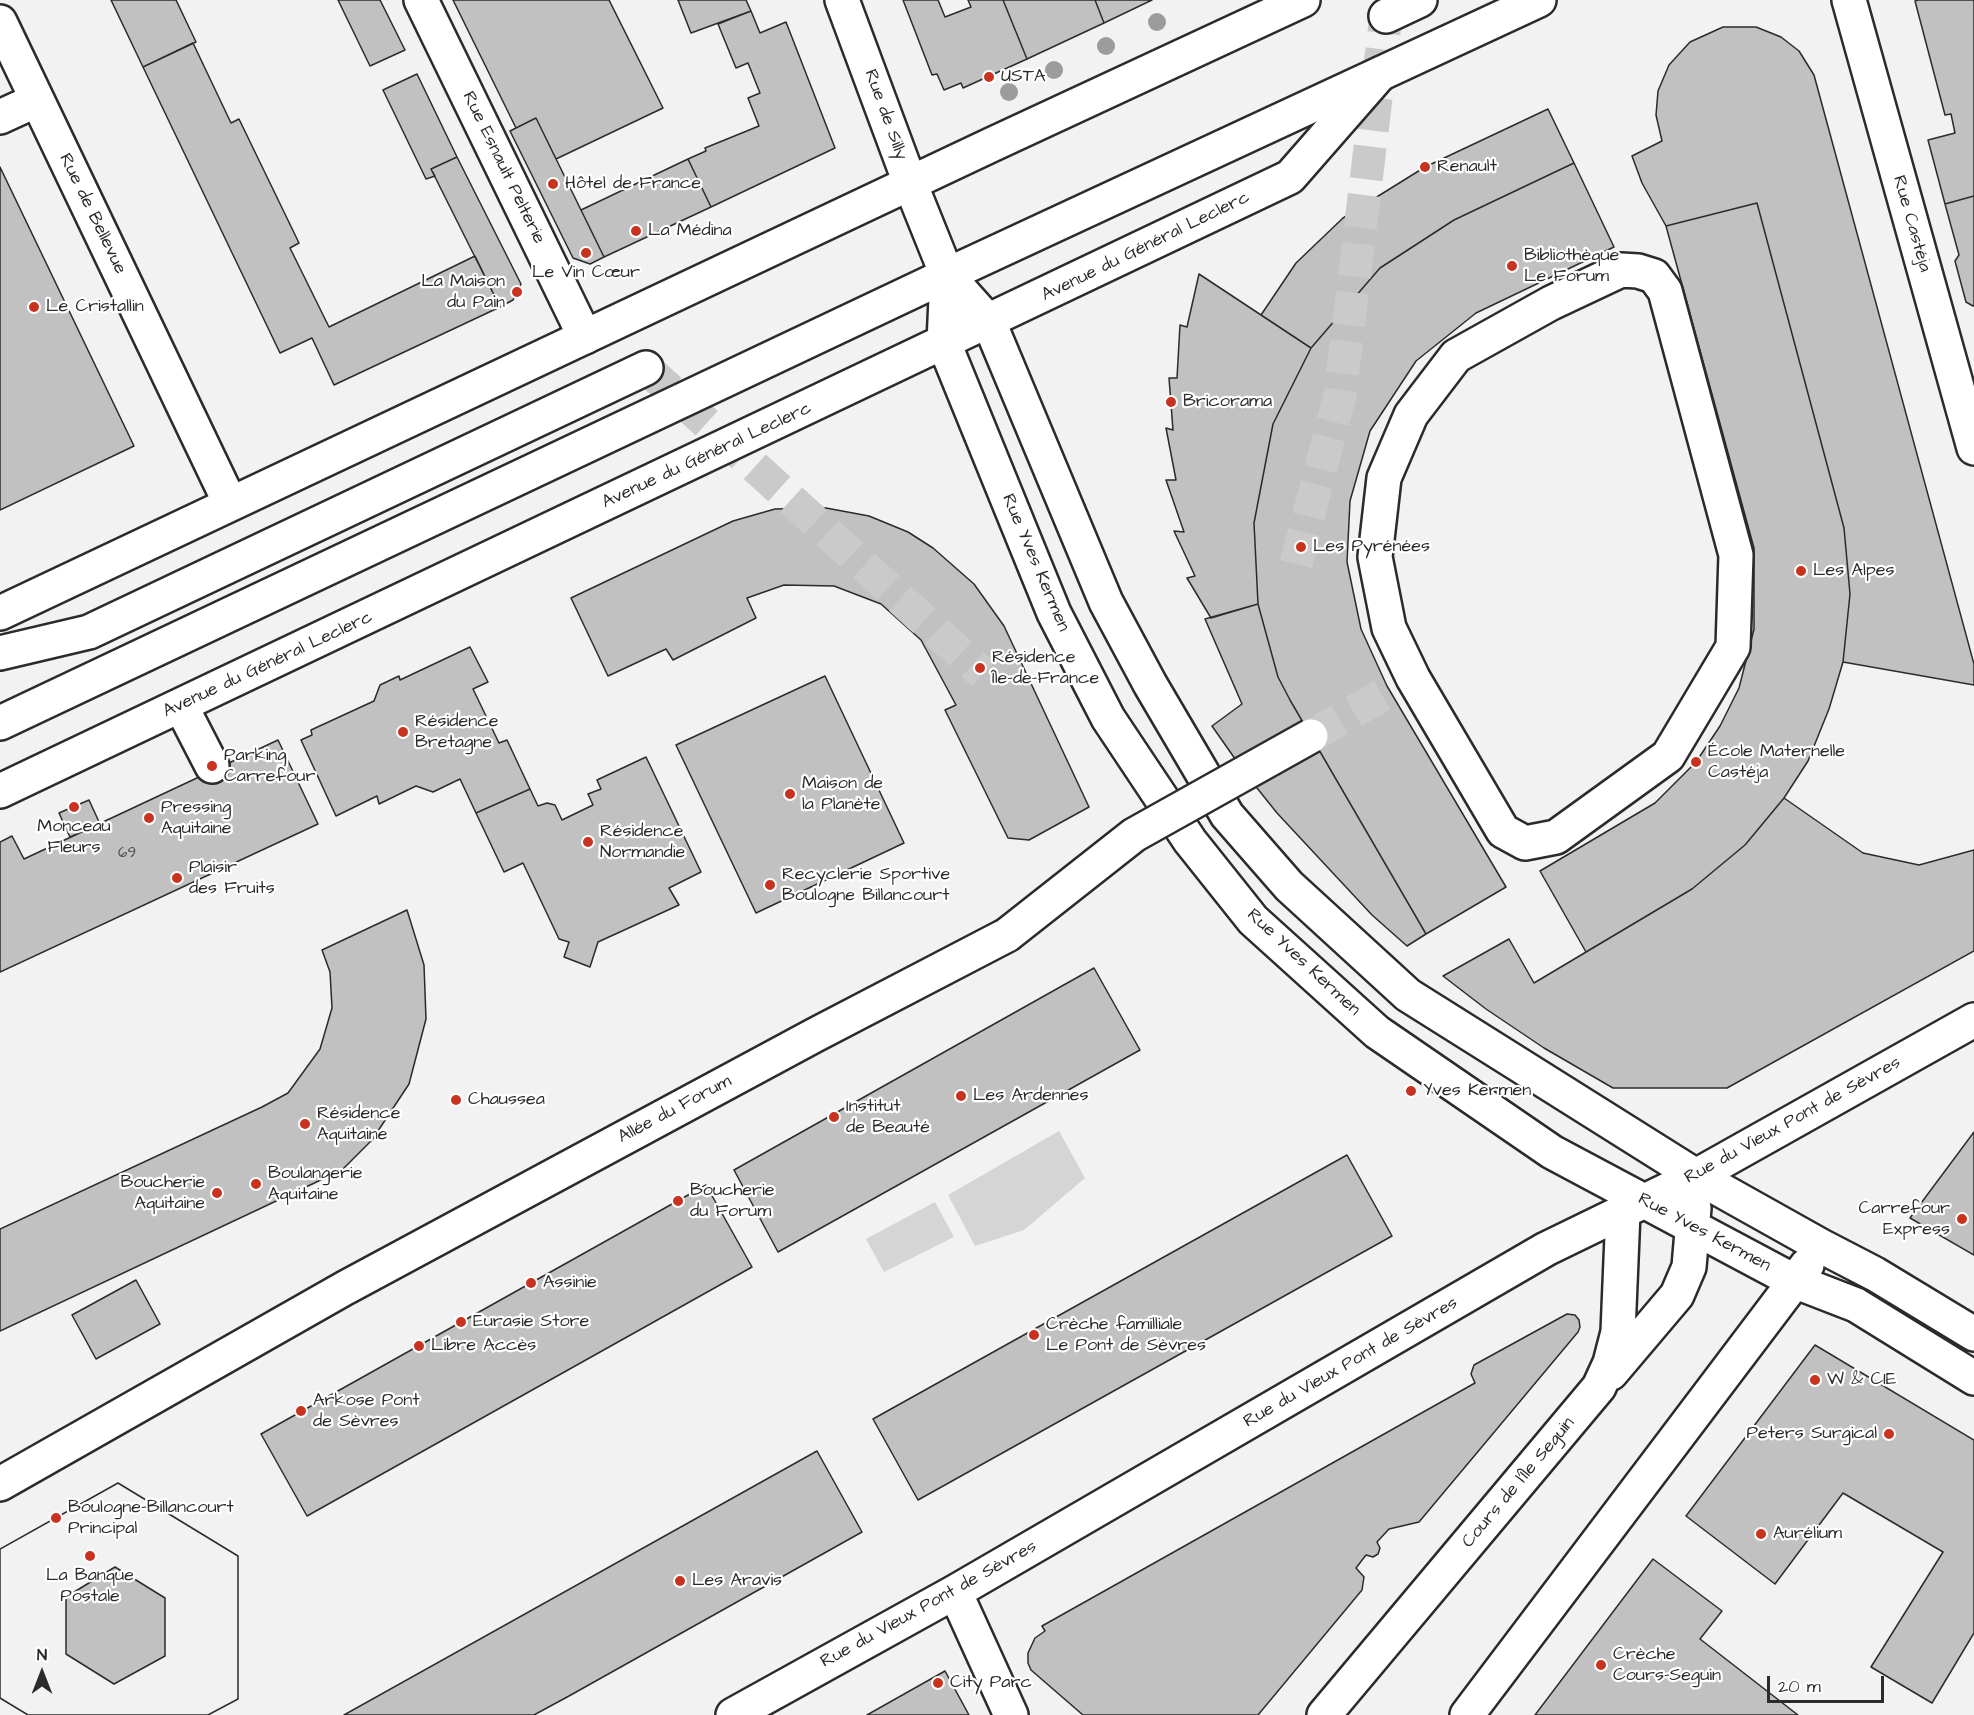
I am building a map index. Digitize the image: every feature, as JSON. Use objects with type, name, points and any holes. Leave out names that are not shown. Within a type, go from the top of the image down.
[{"type":"street","name":"Rue Esnault Pelterie","points":[[421,0],[585,337]]},
{"type":"street","name":"Rue de Silly","points":[[842,0],[928,229]]},
{"type":"street","points":[[0,613],[1303,0]]},
{"type":"street","points":[[1386,16],[1420,0]]},
{"type":"street","name":"Avenue du Général Leclerc","points":[[0,723],[947,275],[1539,0]]},
{"type":"street","name":"Rue Castéja","points":[[1849,0],[1974,448]]},
{"type":"street","name":"Rue de Bellevue","points":[[0,22],[230,504]]},
{"type":"street","name":"Avenue du Général Leclerc","points":[[0,791],[1290,177],[1380,74]]},
{"type":"street","points":[[0,117],[37,100]]},
{"type":"street","name":"Rue Yves Kermen","points":[[928,229],[947,275],[988,322],[1106,602],[1150,684],[1227,815],[1289,886],[1408,995],[1696,1176],[1875,1274],[1974,1334]]},
{"type":"street","points":[[1621,270],[1638,271],[1654,276],[1665,291],[1736,555],[1733,647],[1668,756],[1556,837],[1525,843],[1503,831],[1402,684],[1375,557],[1384,478],[1411,414],[1456,356],[1551,303],[1621,270]]},
{"type":"street","name":"Rue Yves Kermen","points":[[947,275],[944,343],[1054,613],[1108,718],[1190,841],[1253,920],[1377,1032],[1633,1207],[1692,1227],[1794,1281],[1856,1305],[1974,1378]]},
{"type":"street","points":[[0,653],[89,632],[646,368]]},
{"type":"street","points":[[181,706],[212,766]]},
{"type":"street","name":"Allée du Forum","points":[[0,1484],[345,1288],[804,1041],[1007,935],[1134,835],[1311,736]]},
{"type":"street","name":"Rue du Vieux Pont de Sèvres","points":[[733,1715],[955,1592],[1546,1249],[1696,1176],[1974,1020]]},
{"type":"street","points":[[1599,1387],[1677,1294],[1689,1267],[1696,1176]]},
{"type":"street","name":"Cours de l'Île Seguin","points":[[1324,1715],[1599,1387],[1610,1363],[1618,1332],[1633,1207]]},
{"type":"street","points":[[1467,1715],[1821,1246]]},
{"type":"street","points":[[955,1592],[1011,1715]]},
{"type":"shaded area","points":[[1059,1131],[1085,1178],[1024,1230],[975,1246],[948,1195]]},
{"type":"shaded area","points":[[935,1202],[954,1237],[884,1272],[866,1239]]},
{"type":"building","points":[[111,0],[176,0],[196,42],[143,67]]},
{"type":"building","points":[[338,0],[380,0],[405,50],[370,66]]},
{"type":"building","points":[[453,0],[609,0],[663,108],[556,159],[536,118],[516,128]]},
{"type":"building","points":[[678,0],[746,0],[751,11],[691,33]]},
{"type":"building","points":[[903,0],[938,0],[945,17],[971,7],[968,0],[1003,0],[1027,59],[963,88],[961,83],[944,90],[937,74],[932,75]]},
{"type":"building","points":[[1003,0],[1095,0],[1104,23],[1027,59]]},
{"type":"building","points":[[1095,0],[1152,0],[1104,23]]},
{"type":"building","points":[[1974,0],[1974,196],[1945,204],[1928,140],[1955,133],[1951,114],[1945,115],[1915,1]]},
{"type":"building","points":[[751,11],[760,33],[786,22],[835,148],[711,207],[688,159],[706,151],[705,148],[759,126],[748,98],[760,93],[748,63],[736,68],[718,24]]},
{"type":"building","points":[[1723,27],[1756,27],[1781,37],[1799,51],[1814,75],[1974,664],[1974,685],[1843,662],[1850,594],[1844,528],[1757,203],[1666,226],[1642,183],[1632,156],[1662,141],[1656,115],[1658,91],[1669,65],[1690,42]]},
{"type":"building","points":[[193,43],[231,123],[239,119],[299,243],[290,248],[329,327],[475,256],[500,307],[334,385],[312,338],[280,353],[143,67]]},
{"type":"building","points":[[417,74],[457,157],[431,169],[435,176],[426,179],[383,90]]},
{"type":"building","points":[[1548,109],[1574,163],[1454,220],[1380,268],[1311,348],[1261,315],[1296,263],[1343,218],[1425,167]]},
{"type":"building","name":"Hôtel de France","points":[[536,118],[604,257],[590,264],[573,258],[510,131]]},
{"type":"building","points":[[457,157],[521,284],[513,300],[500,307],[431,169]]},
{"type":"building","points":[[688,159],[711,207],[604,257],[581,210]]},
{"type":"building","name":"Les Pyrénées","points":[[1574,163],[1614,247],[1476,313],[1416,361],[1370,431],[1350,501],[1347,562],[1361,629],[1387,686],[1506,887],[1426,934],[1278,677],[1258,604],[1254,523],[1273,424],[1311,348],[1380,268],[1454,220]]},
{"type":"building","name":"Le Cristallin","points":[[0,167],[134,446],[0,510]]},
{"type":"building","points":[[1974,196],[1973,306],[1966,302],[1955,261],[1959,255],[1945,204]]},
{"type":"building","name":"Les Alpes","points":[[1757,203],[1844,528],[1850,594],[1843,662],[1829,709],[1808,761],[1784,798],[1745,845],[1692,889],[1586,952],[1540,871],[1655,803],[1696,762],[1720,726],[1739,688],[1754,629],[1754,548],[1666,226]]},
{"type":"building","points":[[1199,274],[1311,348],[1273,424],[1254,523],[1258,604],[1211,618],[1187,578],[1195,576],[1174,531],[1184,532],[1166,480],[1176,480],[1166,428],[1173,430],[1169,378],[1177,378],[1180,325],[1187,327]]},
{"type":"building","name":"Résidence Île-de-France","points":[[826,508],[869,516],[908,532],[933,548],[974,584],[1004,626],[1089,807],[1029,840],[1008,838],[945,710],[956,705],[921,640],[881,604],[834,586],[784,585],[747,598],[756,618],[673,660],[666,649],[608,676],[571,598],[733,521],[775,509]]},
{"type":"building","points":[[1258,604],[1278,677],[1426,934],[1407,946],[1372,915],[1277,813],[1212,726],[1242,704],[1205,619]]},
{"type":"building","name":"Résidence Bretagne","points":[[470,647],[488,682],[473,689],[499,743],[507,740],[530,789],[476,813],[460,779],[433,792],[416,786],[379,804],[377,796],[336,816],[301,740],[312,735],[311,730],[374,701],[380,685],[399,676],[400,680]]},
{"type":"building","name":"Maison de la Planète","points":[[825,676],[904,843],[756,913],[676,745]]},
{"type":"building","points":[[278,740],[318,824],[0,972],[0,842],[12,836],[24,859]]},
{"type":"building","name":"Résidence Normandie","points":[[646,757],[701,872],[669,888],[679,905],[598,942],[590,967],[564,957],[569,942],[559,939],[523,863],[504,872],[476,813],[530,789],[538,806],[547,803],[555,805],[562,820],[593,805],[588,794],[601,789],[597,780]]},
{"type":"building","points":[[1784,798],[1863,853],[1919,865],[1974,850],[1974,951],[1727,1088],[1613,1088],[1544,1048],[1486,1009],[1443,976],[1509,939],[1534,983],[1692,889],[1745,845]]},
{"type":"building","points":[[89,800],[100,824],[70,837],[59,813]]},
{"type":"building","name":"Résidence Aquitaine","points":[[407,910],[424,965],[426,1019],[409,1084],[372,1140],[342,1170],[0,1331],[0,1229],[288,1093],[320,1049],[332,1008],[330,972],[322,950]]},
{"type":"building","name":"Les Ardennes","points":[[1094,968],[1140,1050],[778,1252],[734,1170]]},
{"type":"building","points":[[1974,1132],[1974,1255],[1910,1218]]},
{"type":"building","points":[[1347,1155],[1392,1236],[918,1500],[873,1419]]},
{"type":"building","points":[[706,1185],[752,1267],[307,1516],[261,1434]]},
{"type":"building","points":[[136,1280],[160,1324],[96,1359],[72,1315]]},
{"type":"building","points":[[1567,1314],[1575,1315],[1579,1320],[1578,1332],[1419,1522],[1389,1529],[1377,1542],[1380,1548],[1378,1554],[1373,1557],[1366,1555],[1356,1568],[1364,1577],[1362,1590],[1258,1715],[1083,1715],[1031,1670],[1028,1653],[1035,1638],[1045,1631],[1042,1626],[1475,1383],[1471,1374],[1474,1365]]},
{"type":"building","name":"Aurélium","points":[[1815,1345],[1974,1440],[1974,1633],[1932,1703],[1871,1667],[1943,1552],[1843,1493],[1775,1584],[1686,1516]]},
{"type":"building","name":"Les Aravis","points":[[817,1451],[862,1532],[569,1696],[534,1715],[344,1715]]},
{"type":"building","points":[[118,1483],[238,1556],[238,1699],[208,1715],[28,1715],[0,1698],[0,1549]],"holes":[[[115,1567],[165,1598],[165,1656],[114,1684],[66,1654],[66,1597]]]},
{"type":"building","points":[[118,1483],[238,1556],[238,1699],[208,1715],[28,1715],[0,1698],[0,1549]]},
{"type":"building","points":[[1653,1559],[1722,1611],[1700,1639],[1798,1715],[1535,1715]]},
{"type":"building","name":"City Parc","points":[[945,1671],[969,1715],[867,1715]]},
{"type":"tunnel","points":[[1296,564],[1340,395],[1386,16]]},
{"type":"tunnel","points":[[646,368],[983,674]]},
{"type":"tunnel","points":[[1311,736],[1390,691]]},
{"type":"place","name":"USTA","points":[[989,77]]},
{"type":"place","name":"Renault","points":[[1425,167]]},
{"type":"place","name":"Hôtel de France","points":[[553,184]]},
{"type":"place","name":"La Médina","points":[[636,231]]},
{"type":"place","name":"Le Vin Cœur","points":[[586,253]]},
{"type":"place","name":"Bibliothèque Le Forum","points":[[1512,266]]},
{"type":"place","name":"La Maison du Pain","points":[[517,292]]},
{"type":"place","name":"Le Cristallin","points":[[34,307]]},
{"type":"place","name":"Bricorama","points":[[1171,402]]},
{"type":"place","name":"Les Pyrénées","points":[[1301,547]]},
{"type":"place","name":"Les Alpes","points":[[1801,571]]},
{"type":"place","name":"Résidence Île-de-France","points":[[980,668]]},
{"type":"place","name":"Résidence Bretagne","points":[[403,732]]},
{"type":"place","name":"École Maternelle Castéja","points":[[1696,762]]},
{"type":"place","name":"Parking Carrefour","points":[[212,766]]},
{"type":"place","name":"Maison de la Planète","points":[[790,794]]},
{"type":"place","name":"Monceau Fleurs","points":[[74,807]]},
{"type":"place","name":"Pressing Aquitaine","points":[[149,818]]},
{"type":"place","name":"Résidence Normandie","points":[[588,842]]},
{"type":"place","name":"Plaisir des Fruits","points":[[177,878]]},
{"type":"place","name":"Recyclerie Sportive Boulogne Billancourt","points":[[770,885]]},
{"type":"place","name":"Yves Kermen","points":[[1411,1091]]},
{"type":"place","name":"Les Ardennes","points":[[961,1096]]},
{"type":"place","name":"Chaussea","points":[[456,1100]]},
{"type":"place","name":"Institut de Beauté","points":[[834,1117]]},
{"type":"place","name":"Résidence Aquitaine","points":[[305,1124]]},
{"type":"place","name":"Boulangerie Aquitaine","points":[[256,1184]]},
{"type":"place","name":"Boucherie Aquitaine","points":[[217,1193]]},
{"type":"place","name":"Boucherie du Forum","points":[[678,1201]]},
{"type":"place","name":"Carrefour Express","points":[[1962,1219]]},
{"type":"place","name":"Assinie","points":[[531,1283]]},
{"type":"place","name":"Eurasie Store","points":[[461,1322]]},
{"type":"place","name":"Crèche familliale Le Pont de Sèvres","points":[[1034,1335]]},
{"type":"place","name":"Libre Accès","points":[[419,1346]]},
{"type":"place","name":"W & CIE","points":[[1815,1380]]},
{"type":"place","name":"Arkose Pont de Sèvres","points":[[301,1411]]},
{"type":"place","name":"Peters Surgical","points":[[1889,1434]]},
{"type":"place","name":"Boulogne-Billancourt Principal","points":[[56,1518]]},
{"type":"place","name":"Aurélium","points":[[1761,1534]]},
{"type":"place","name":"La Banque Postale","points":[[90,1556]]},
{"type":"place","name":"Les Aravis","points":[[680,1581]]},
{"type":"place","name":"Crèche Cours-Seguin","points":[[1601,1665]]},
{"type":"place","name":"City Parc","points":[[938,1683]]}]
